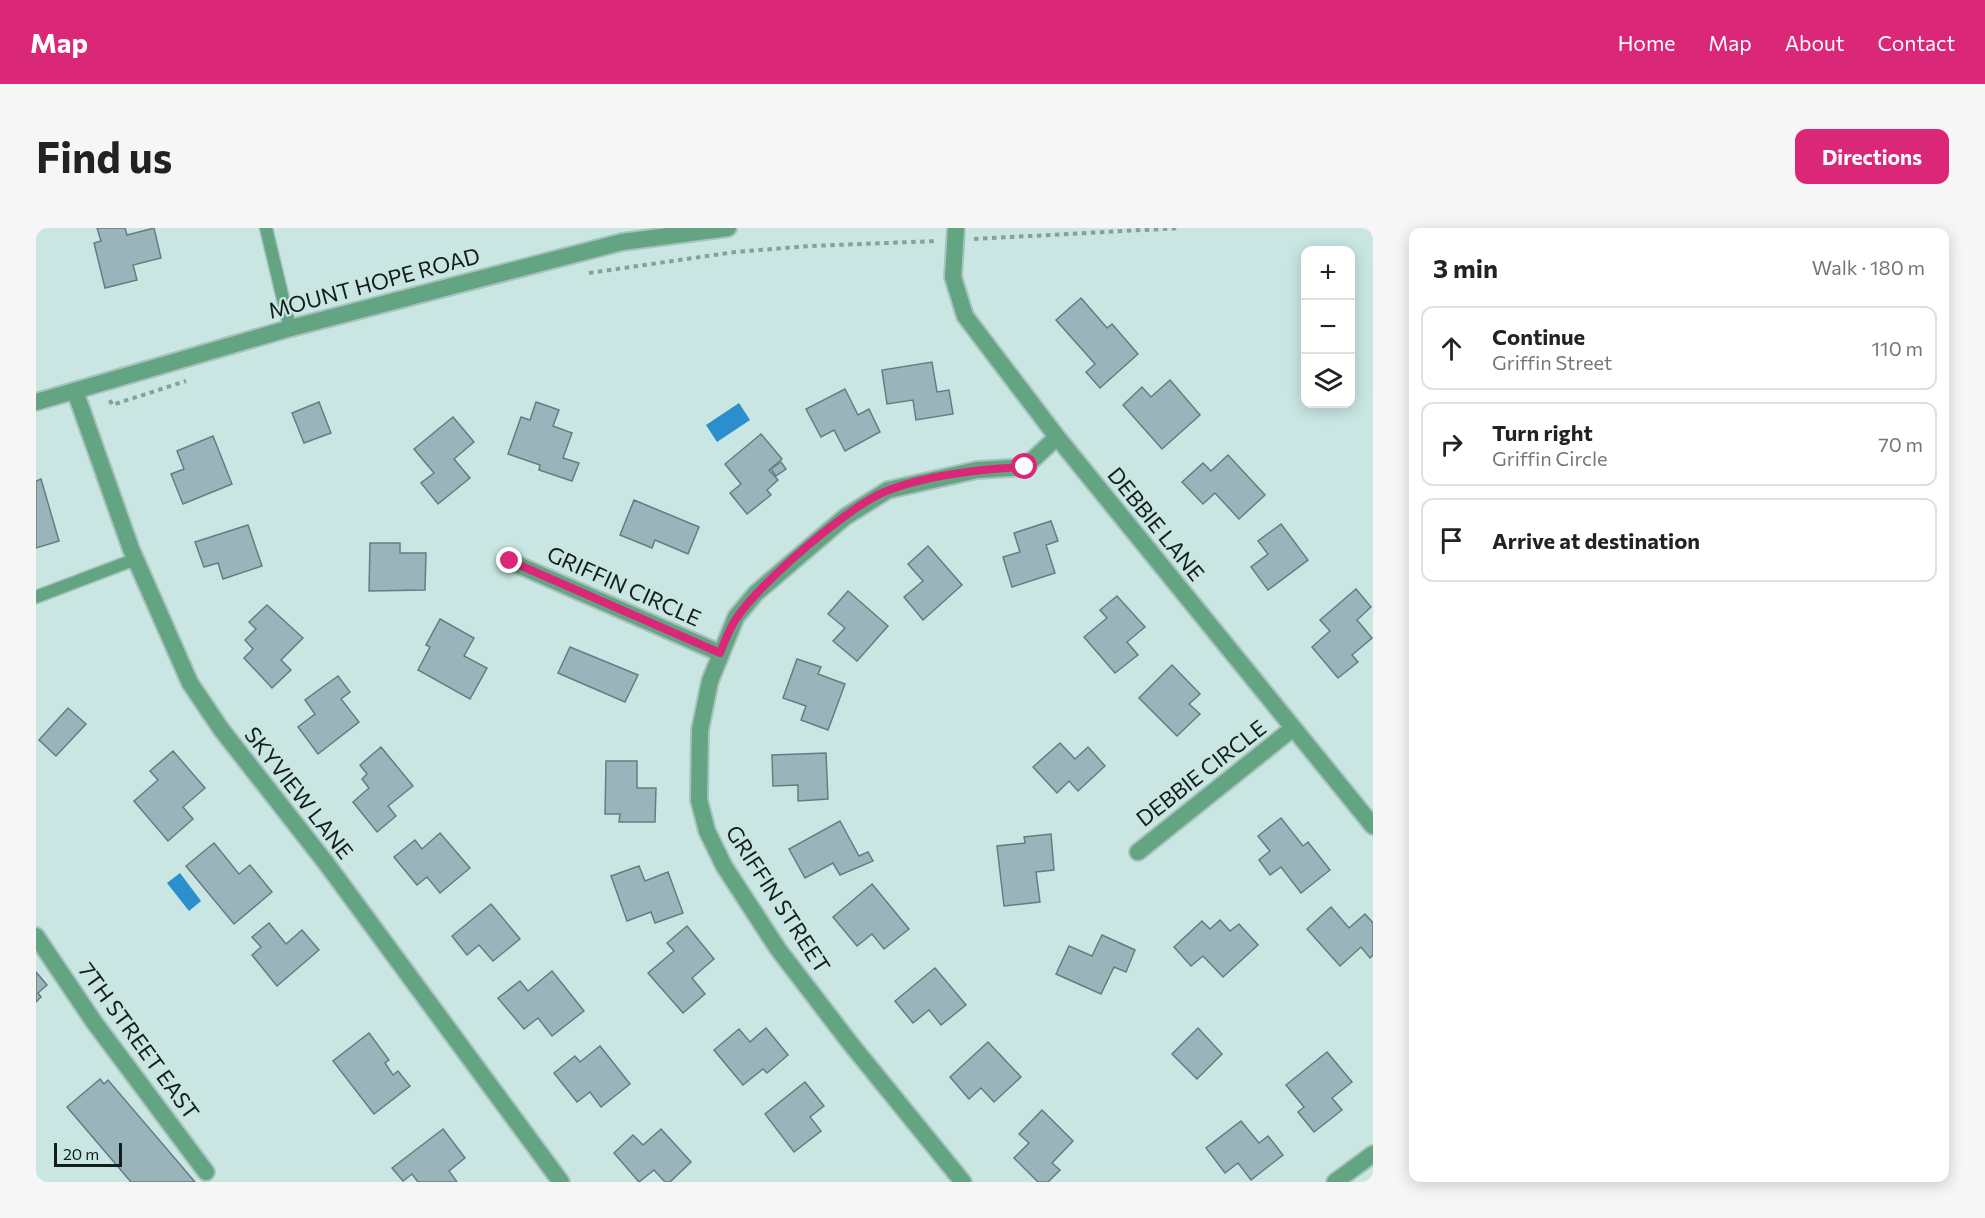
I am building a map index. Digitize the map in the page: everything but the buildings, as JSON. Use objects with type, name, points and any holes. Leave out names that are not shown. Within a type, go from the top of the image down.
[{"type":"street","name":"MOUNT HOPE ROAD","points":[[36,402],[290,328],[622,242],[728,228]]},
{"type":"street","name":"DEBBIE LANE","points":[[956,228],[953,277],[965,316],[1058,437],[1292,729],[1373,826]]},
{"type":"street","name":"SKYVIEW LANE","points":[[75,391],[136,559],[190,683],[221,729],[333,873],[561,1182]]},
{"type":"street","name":"GRIFFIN STREET","points":[[963,1182],[850,1043],[778,948],[724,866],[707,831],[699,800],[700,730],[710,681],[736,617],[756,593],[845,517],[888,490],[977,470],[1025,467],[1058,437]]},
{"type":"street","name":"GRIFFIN CIRCLE","points":[[510,561],[720,653]]},
{"type":"street","name":"DEBBIE CIRCLE","points":[[1138,852],[1292,729]]},
{"type":"street","name":"7TH STREET EAST","points":[[36,936],[94,1022],[206,1172]]},
{"type":"street","points":[[1335,1182],[1373,1154]]},
{"type":"lane","points":[[266,228],[290,328]]},
{"type":"lane","points":[[36,597],[136,559]]},
{"type":"path","points":[[990,238],[1180,228]]},
{"type":"path","points":[[585,273],[735,252],[810,246],[937,242]]},
{"type":"path","points":[[112,405],[189,380]]},
{"type":"water","points":[[739,403],[750,420],[717,442],[706,425]]},
{"type":"water","points":[[180,873],[201,901],[189,911],[167,883]]},
{"type":"route","points":[[510,561],[720,653],[736,617],[756,593],[845,517],[888,490],[977,470],[1025,467]]}]
